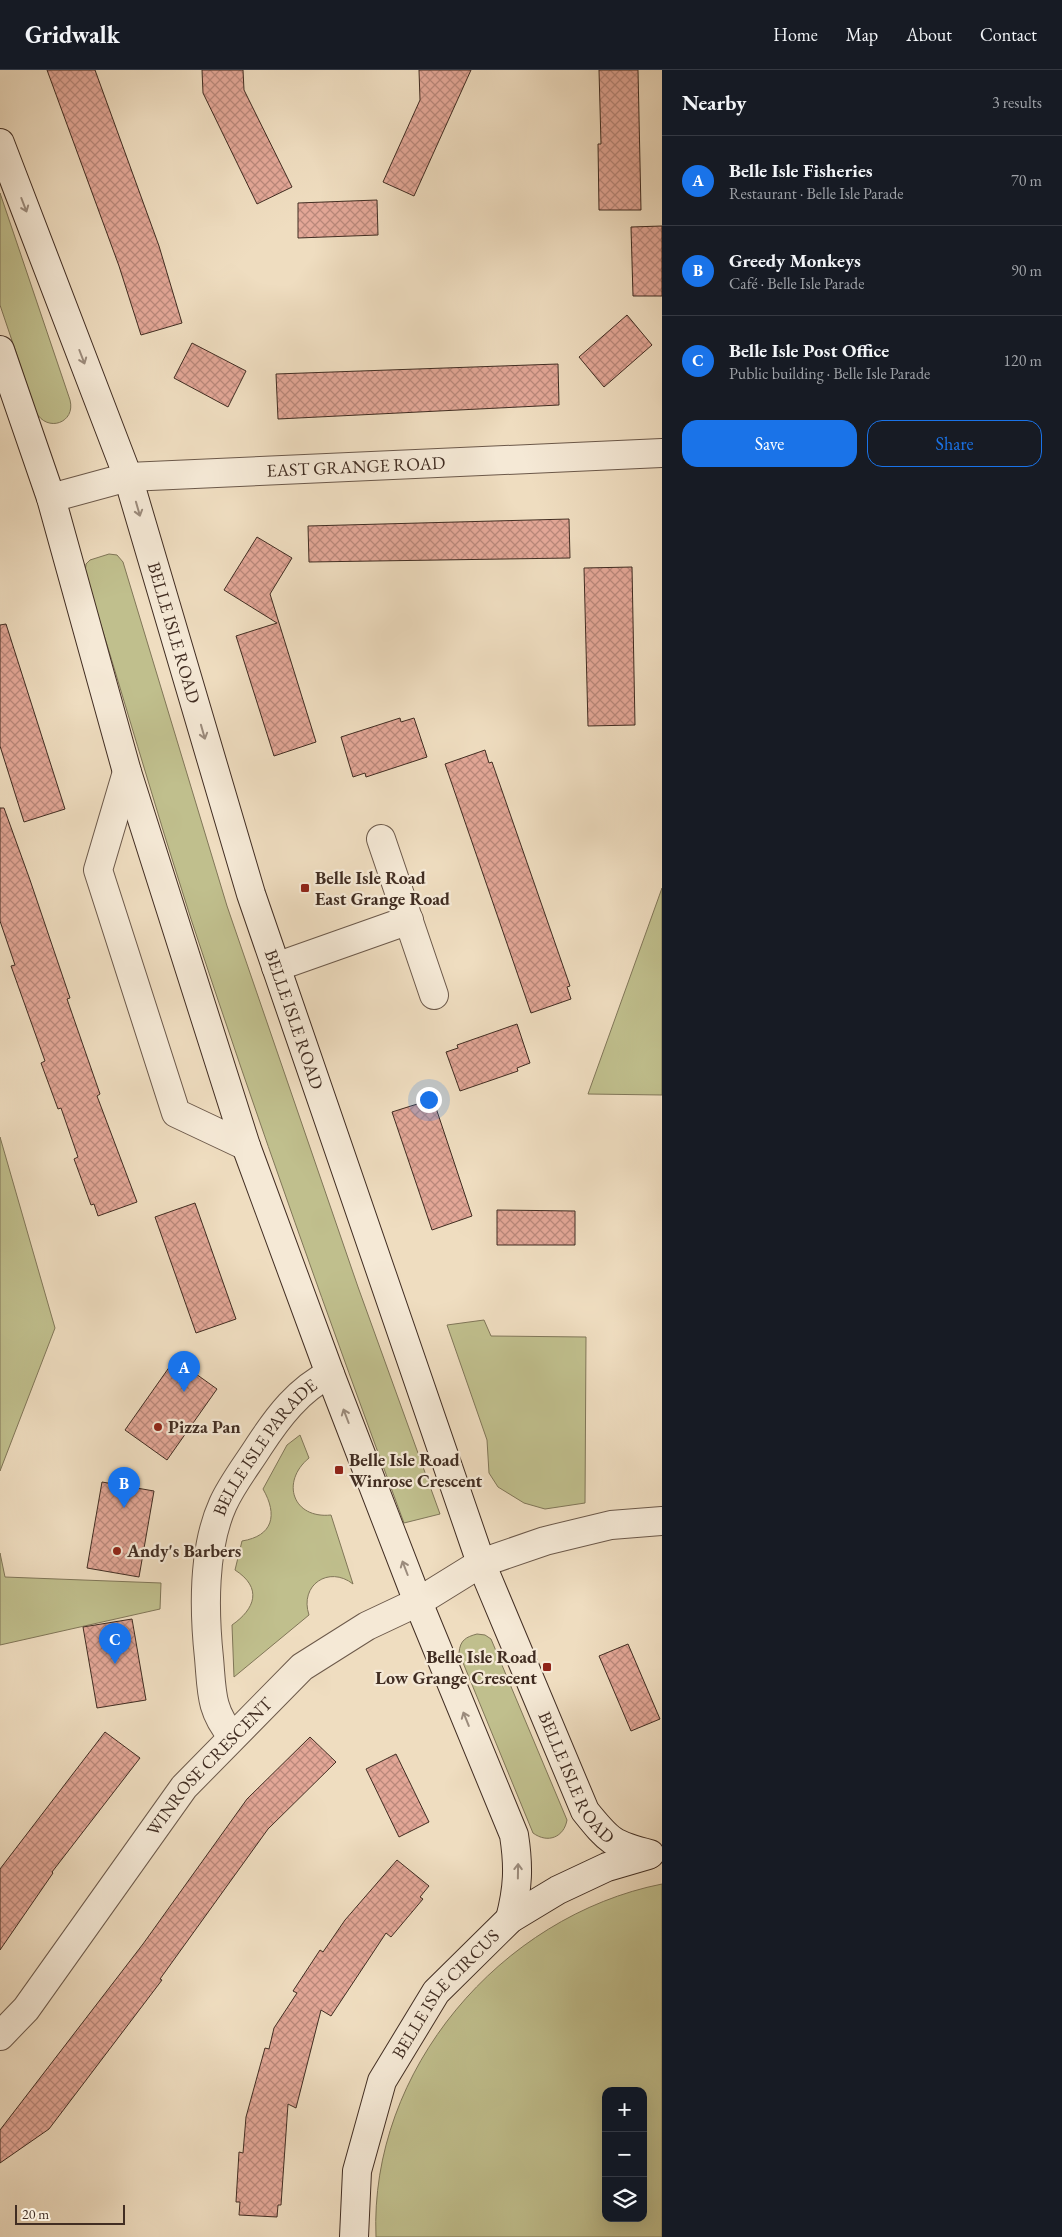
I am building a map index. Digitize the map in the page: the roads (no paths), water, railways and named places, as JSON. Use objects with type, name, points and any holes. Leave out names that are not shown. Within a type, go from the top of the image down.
[{"type":"street","name":"BELLE ISLE ROAD","points":[[0,143],[128,477],[248,884],[482,1564],[585,1811],[603,1834],[622,1847],[656,1853]]},
{"type":"street","points":[[0,350],[51,498],[127,772],[246,1146],[330,1374],[418,1602],[514,1835],[519,1865],[517,1893],[510,1919]]},
{"type":"street","name":"EAST GRANGE ROAD","points":[[51,498],[128,477],[662,453]]},
{"type":"street","points":[[127,772],[98,870],[176,1113],[246,1146]]},
{"type":"street","points":[[381,838],[434,994]]},
{"type":"street","points":[[276,967],[409,920]]},
{"type":"street","name":"BELLE ISLE PARADE","points":[[232,1736],[218,1720],[212,1700],[206,1595],[209,1553],[222,1504],[268,1433],[296,1397],[314,1382],[330,1374]]},
{"type":"street","name":"WINROSE CRESCENT","points":[[0,2036],[26,2009],[184,1787],[232,1736],[302,1667],[367,1626],[418,1602],[482,1564],[544,1541],[611,1525],[662,1521]]},
{"type":"street","name":"BELLE ISLE CIRCUS","points":[[354,2237],[356,2172],[382,2081],[436,1992],[510,1919],[558,1890],[607,1866],[656,1853]]},
{"type":"place","name":"Belle Isle Road East Grange Road","points":[[305,888]]},
{"type":"place","name":"Belle Isle Fisheries","points":[[184,1392]]},
{"type":"place","name":"Pizza Pan","points":[[158,1427]]},
{"type":"place","name":"Belle Isle Road Winrose Crescent","points":[[339,1470]]},
{"type":"place","name":"Greedy Monkeys","points":[[124,1508]]},
{"type":"place","name":"Andy's Barbers","points":[[117,1551]]},
{"type":"place","name":"Belle Isle Post Office","points":[[115,1664]]},
{"type":"place","name":"Belle Isle Road Low Grange Crescent","points":[[547,1667]]}]
